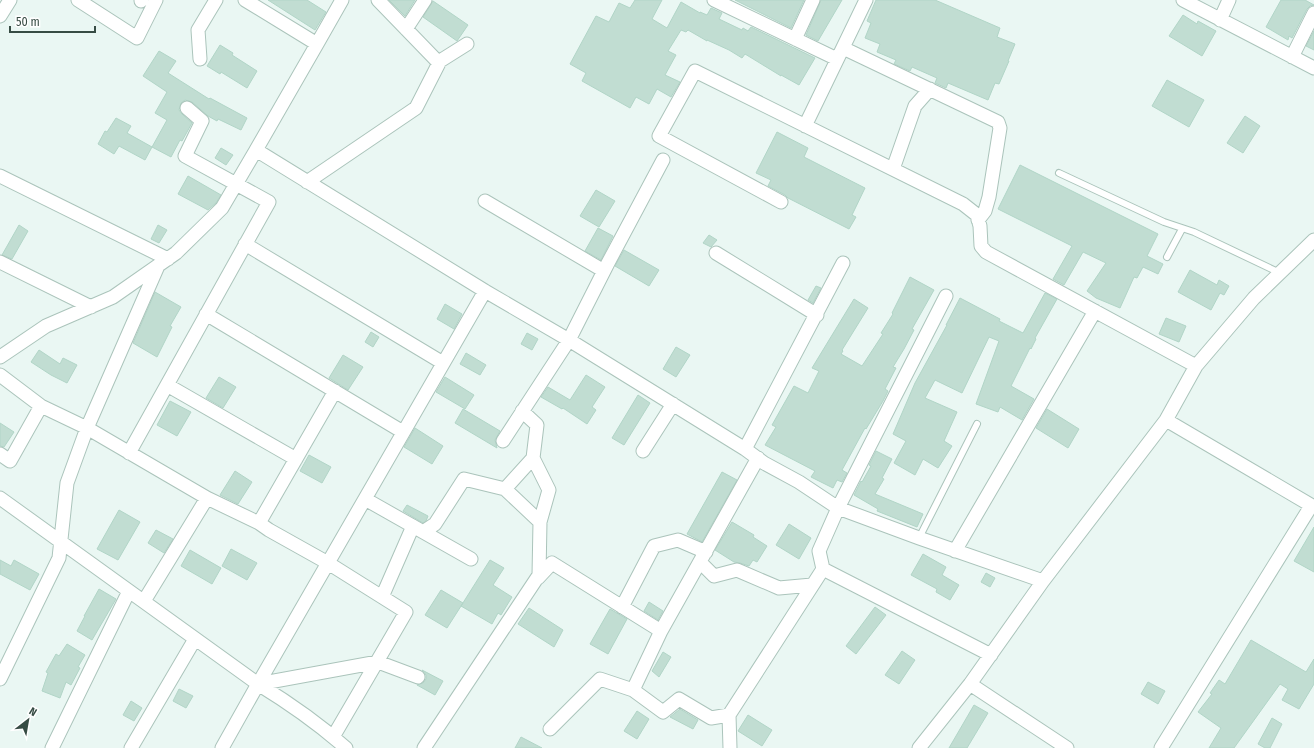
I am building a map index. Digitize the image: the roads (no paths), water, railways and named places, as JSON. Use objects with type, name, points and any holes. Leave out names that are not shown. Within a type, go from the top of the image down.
[{"type":"street","points":[[0,16],[10,0]]},
{"type":"street","points":[[78,0],[137,38],[156,0]]},
{"type":"street","points":[[200,59],[198,30],[216,0]]},
{"type":"street","points":[[247,0],[317,44]]},
{"type":"street","points":[[0,357],[46,326],[113,297],[176,253],[222,208],[342,0]]},
{"type":"street","points":[[378,0],[439,63]]},
{"type":"street","points":[[406,29],[425,0]]},
{"type":"street","points":[[714,0],[795,40],[840,54],[930,90],[998,122],[1000,128],[989,197],[985,211],[978,220]]},
{"type":"street","points":[[795,40],[813,0]]},
{"type":"street","points":[[806,126],[866,0]]},
{"type":"street","points":[[1183,0],[1314,68]]},
{"type":"street","points":[[1220,20],[1229,0]]},
{"type":"street","points":[[1292,57],[1314,13]]},
{"type":"street","points":[[307,182],[416,108],[440,61],[467,44]]},
{"type":"street","points":[[781,202],[659,136],[695,71],[963,204],[977,215],[980,226],[981,246],[986,252],[1196,366]]},
{"type":"street","points":[[893,170],[915,106],[930,90]]},
{"type":"street","points":[[129,452],[269,202],[185,156],[202,121],[187,108]]},
{"type":"street","points":[[256,150],[569,340],[799,482],[838,508],[955,551],[1043,581]]},
{"type":"street","points":[[503,441],[569,340],[663,160]]},
{"type":"street","points":[[0,176],[163,262]]},
{"type":"street","points":[[485,201],[604,271]]},
{"type":"street","points":[[919,748],[970,684],[1043,581],[1166,420],[1196,366],[1254,298],[1314,240]]},
{"type":"street","points":[[245,244],[443,363]]},
{"type":"street","points":[[716,253],[817,315]]},
{"type":"street","points":[[0,679],[58,558],[67,483],[87,428],[163,262]]},
{"type":"street","points":[[745,449],[844,263]]},
{"type":"street","points":[[3,266],[90,307]]},
{"type":"street","points":[[222,748],[485,290]]},
{"type":"street","points":[[730,748],[729,716],[823,569],[819,551],[838,508],[946,296]]},
{"type":"street","points":[[955,551],[1095,311]]},
{"type":"street","points":[[206,314],[403,432]]},
{"type":"street","points":[[0,375],[41,406],[87,428],[208,498],[259,523],[268,530],[328,563],[406,612],[333,737]]},
{"type":"street","points":[[167,385],[296,459]]},
{"type":"street","points":[[259,523],[335,391]]},
{"type":"street","points":[[643,451],[673,404]]},
{"type":"street","points":[[0,454],[10,461],[41,406]]},
{"type":"street","points":[[505,489],[533,458],[538,425],[522,411]]},
{"type":"street","points":[[1161,748],[1313,507],[1166,420]]},
{"type":"street","points":[[533,458],[549,490],[540,522],[540,575],[538,578]]},
{"type":"street","points":[[633,690],[661,631],[758,458]]},
{"type":"street","points":[[382,597],[418,529],[435,524],[464,479],[505,489],[540,522]]},
{"type":"street","points":[[0,498],[258,684],[283,699],[346,748]]},
{"type":"street","points":[[144,601],[208,498]]},
{"type":"street","points":[[365,499],[471,559]]},
{"type":"street","points":[[622,607],[654,546],[678,540],[703,557],[714,576],[737,570],[779,588],[812,585]]},
{"type":"street","points":[[424,748],[538,578],[552,563],[661,631]]},
{"type":"street","points":[[823,569],[991,655]]},
{"type":"street","points":[[52,748],[129,591]]},
{"type":"street","points":[[131,748],[195,639]]},
{"type":"street","points":[[258,684],[378,662],[418,677]]},
{"type":"street","points":[[550,729],[600,680],[633,690],[663,712],[680,699],[711,718],[729,716]]},
{"type":"street","points":[[970,684],[1067,748]]},
{"type":"lane","points":[[1059,173],[1164,222],[1194,232],[1280,273]]},
{"type":"lane","points":[[1167,257],[1182,229]]},
{"type":"lane","points":[[919,538],[978,424]]}]
